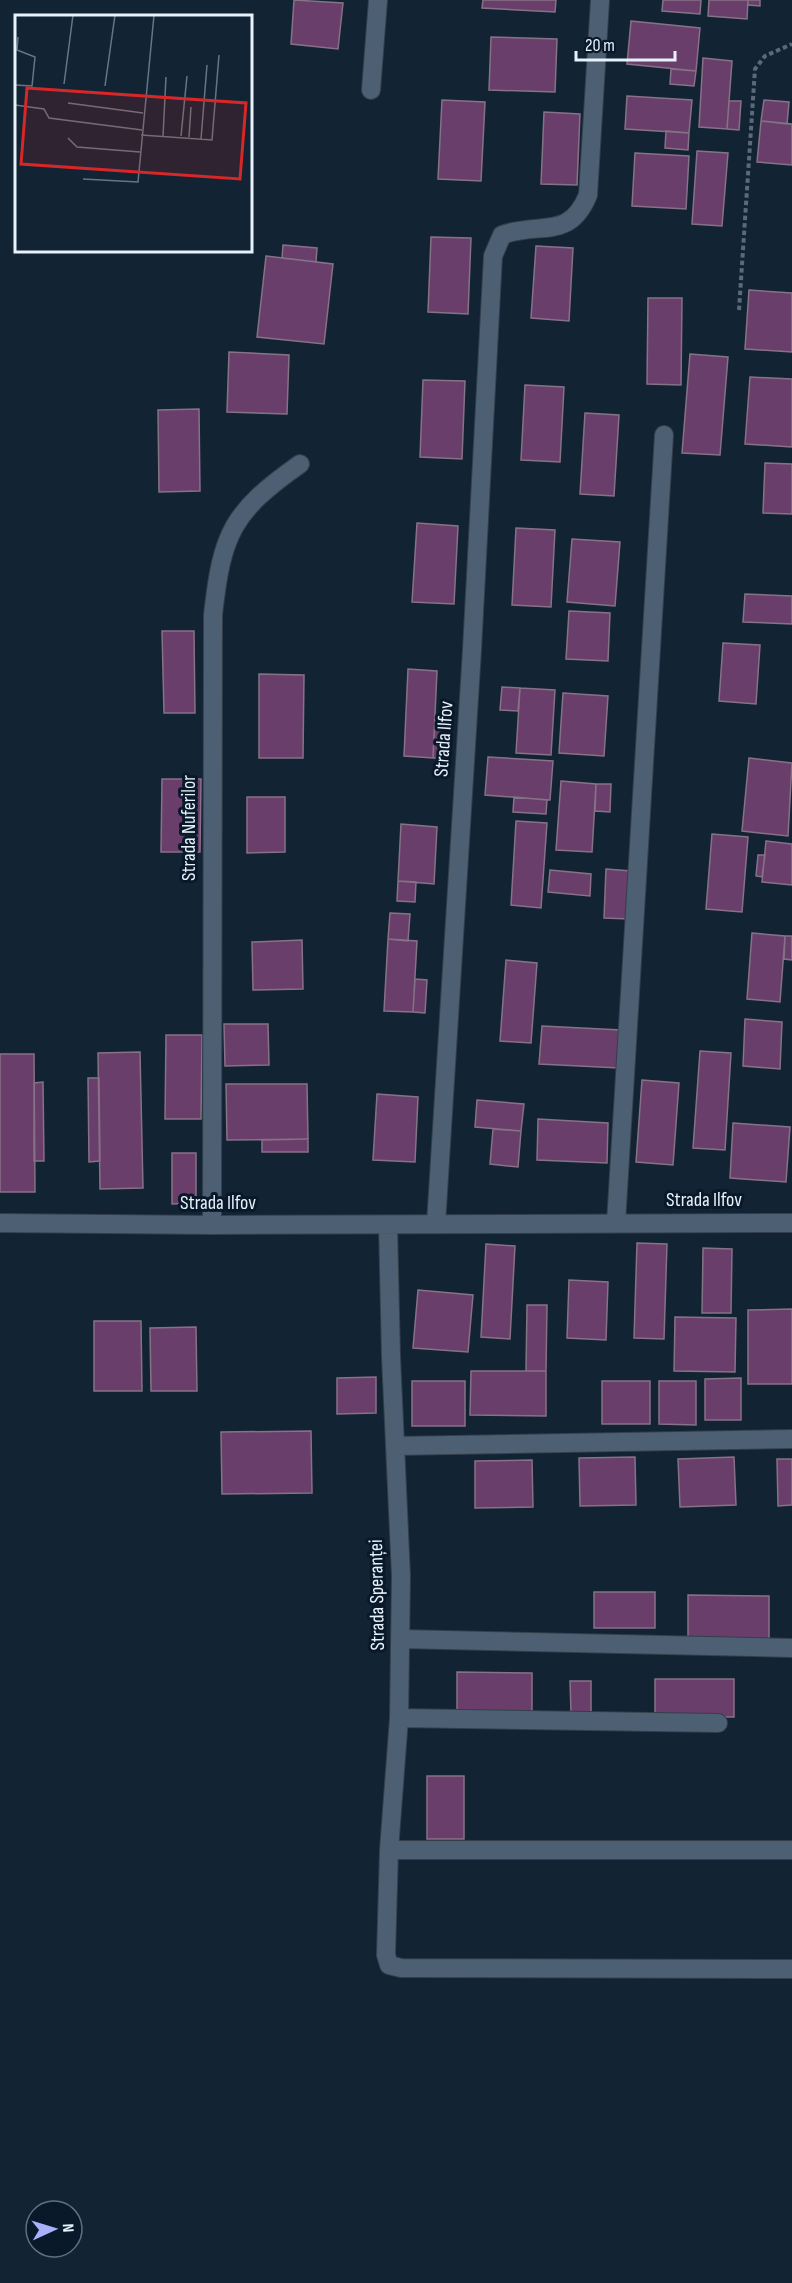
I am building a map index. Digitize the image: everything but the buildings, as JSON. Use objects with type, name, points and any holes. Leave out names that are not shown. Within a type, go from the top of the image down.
[{"type":"street","points":[[371,90],[378,0]]},
{"type":"street","name":"Strada Ilfov","points":[[436,1224],[472,650],[493,256],[502,235],[520,228],[567,224],[581,213],[585,204],[588,195],[600,0]]},
{"type":"street","points":[[616,1223],[664,435]]},
{"type":"street","name":"Strada Nuferilor","points":[[212,1225],[213,615],[217,581],[228,536],[245,510],[269,487],[300,464]]},
{"type":"street","name":"Strada Ilfov","points":[[0,1223],[388,1225],[792,1222]]},
{"type":"street","name":"Strada Speranței","points":[[388,1225],[401,1576],[399,1718],[389,1850],[386,1954],[388,1965],[401,1968],[792,1969]]},
{"type":"street","points":[[395,1446],[792,1439]]},
{"type":"street","points":[[401,1639],[792,1648]]},
{"type":"street","points":[[399,1718],[718,1723]]},
{"type":"street","points":[[389,1850],[792,1850]]},
{"type":"path","points":[[739,310],[755,69],[765,56],[792,44]]}]
